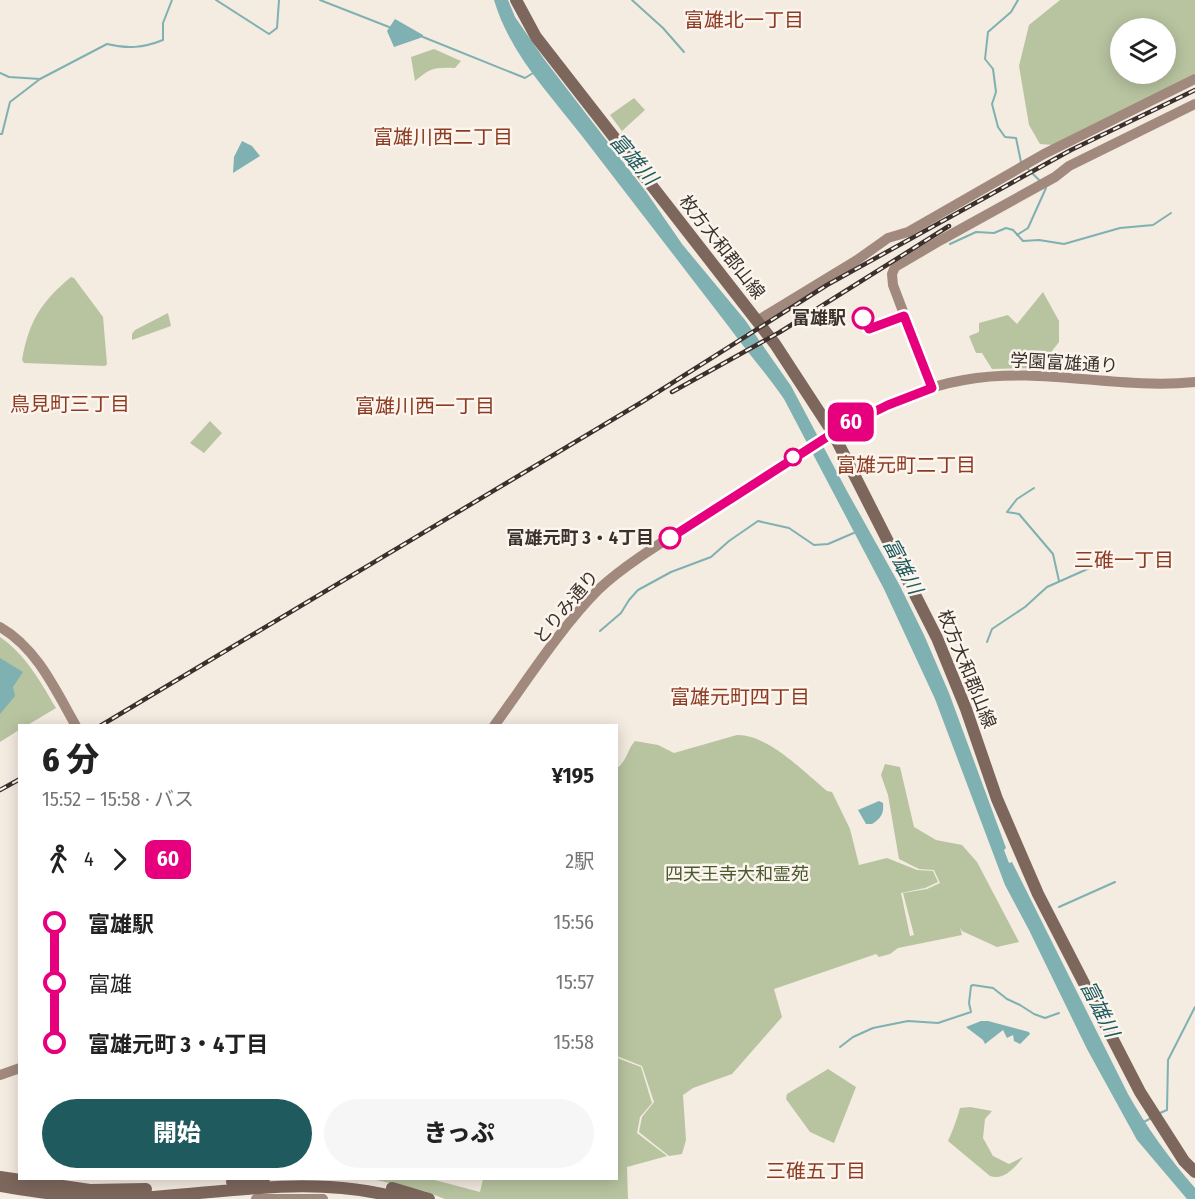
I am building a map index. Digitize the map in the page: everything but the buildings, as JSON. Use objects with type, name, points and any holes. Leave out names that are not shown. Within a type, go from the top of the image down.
[{"type":"main road","name":"枚方大和郡山線","points":[[516,0],[536,37],[757,321],[797,376],[833,433],[937,638],[966,709],[1001,809],[1038,894],[1144,1100],[1184,1161],[1195,1173]]},
{"type":"main road","points":[[0,1177],[18,1180]]},
{"type":"main road","points":[[21,1180],[125,1194],[255,1180]]},
{"type":"main road","points":[[346,1180],[368,1183],[429,1199]]},
{"type":"main road","points":[[0,1186],[63,1196],[305,1186],[370,1191],[402,1199]]},
{"type":"street","points":[[757,321],[857,260],[888,238],[908,232],[1044,154],[1195,79]]},
{"type":"street","points":[[932,388],[893,285],[892,274],[895,267],[1055,177],[1069,166],[1195,104]]},
{"type":"street","name":"学園富雄通り","points":[[932,388],[963,380],[1026,376],[1138,384],[1195,382]]},
{"type":"street","name":"とりみ通り","points":[[495,724],[576,614],[612,577],[806,449],[853,421],[932,388]]},
{"type":"street","points":[[0,627],[27,649],[43,669],[75,724]]},
{"type":"street","points":[[0,1075],[18,1069]]},
{"type":"street","points":[[256,1199],[322,1199]]},
{"type":"green space","points":[[1060,0],[1195,0],[1195,74],[1176,84],[1176,18],[1110,18],[1110,84],[1175,84],[1053,145],[1040,144],[1029,125],[1019,66],[1029,25]]},
{"type":"green space","points":[[434,49],[461,61],[455,68],[433,69],[415,81],[411,57]]},
{"type":"green space","points":[[634,98],[645,110],[622,131],[610,115]]},
{"type":"green space","points":[[71,277],[103,317],[107,364],[105,366],[24,363],[22,360],[28,334],[38,313],[52,295]]},
{"type":"green space","points":[[1043,292],[1059,321],[1059,342],[1044,361],[1032,368],[992,369],[982,353],[976,353],[969,336],[979,332],[979,323],[1008,315],[1017,324]]},
{"type":"green space","points":[[168,313],[171,326],[132,340],[135,330]]},
{"type":"green space","points":[[210,421],[222,433],[204,453],[190,443]]},
{"type":"green space","points":[[0,637],[25,660],[56,708],[29,724],[18,724],[18,731],[0,742]]},
{"type":"green space","name":"四天王寺大和霊苑","points":[[737,735],[749,736],[773,747],[827,791],[832,792],[850,829],[859,865],[887,858],[917,870],[933,871],[938,882],[925,888],[901,893],[910,936],[914,935],[903,893],[927,889],[940,883],[934,870],[919,869],[899,859],[888,795],[881,775],[885,764],[900,767],[914,827],[936,840],[962,845],[977,862],[1019,942],[997,947],[962,931],[960,927],[962,935],[898,948],[890,954],[879,957],[876,954],[774,989],[782,1017],[732,1074],[693,1088],[683,1095],[686,1140],[682,1154],[669,1156],[639,1132],[642,1117],[654,1102],[642,1066],[618,1056],[618,767],[635,741],[658,745],[674,753]]},
{"type":"green space","points":[[618,1058],[641,1067],[652,1103],[640,1117],[637,1133],[667,1156],[627,1167],[628,1199],[445,1199],[424,1191],[376,1180],[435,1180],[480,1192],[483,1180],[618,1180]]},
{"type":"green space","points":[[828,1069],[856,1087],[834,1143],[810,1132],[786,1099],[787,1094]]},
{"type":"green space","points":[[970,1107],[992,1111],[985,1119],[983,1138],[993,1156],[1009,1164],[1023,1157],[1013,1169],[1000,1177],[990,1176],[948,1141],[960,1108]]},
{"type":"water","points":[[494,0],[508,0],[515,17],[544,59],[647,193],[682,244],[745,320],[791,386],[900,586],[924,635],[949,693],[1006,848],[1004,850],[1009,863],[1012,862],[1128,1094],[1159,1142],[1195,1188],[1195,1199],[1187,1199],[1137,1140],[1087,1049],[1005,885],[935,699],[884,589],[784,399],[532,72],[510,38]]},
{"type":"water","points":[[395,19],[423,37],[394,47],[387,31]]},
{"type":"water","points":[[242,141],[252,146],[260,156],[233,173],[234,157]]},
{"type":"water","points":[[0,658],[23,672],[13,687],[15,696],[0,714]]},
{"type":"water","points":[[879,801],[883,803],[881,815],[872,824],[866,824],[858,810]]},
{"type":"water","points":[[981,1021],[1030,1034],[1020,1044],[1014,1041],[1013,1035],[1007,1038],[1003,1030],[985,1044],[966,1027]]},
{"type":"waterway","points":[[0,134],[2,134],[10,102],[40,79],[107,44],[135,47],[163,40],[163,23],[172,0]]},
{"type":"waterway","points":[[216,0],[269,34],[277,28],[279,0]]},
{"type":"waterway","points":[[320,0],[389,27]]},
{"type":"waterway","points":[[632,0],[663,28],[684,52]]},
{"type":"waterway","points":[[1018,0],[1011,12],[988,32],[985,59],[993,69],[996,92],[992,104],[998,127],[1005,137],[1016,138],[1021,162]]},
{"type":"waterway","points":[[423,37],[525,78],[533,73]]},
{"type":"waterway","points":[[0,73],[9,77],[40,79]]},
{"type":"waterway","points":[[1027,168],[1040,181]]},
{"type":"waterway","points":[[1017,235],[1028,228],[1046,188]]},
{"type":"waterway","points":[[950,244],[976,232],[994,233],[1006,228],[1013,230],[1023,241],[1039,240],[1064,244],[1120,228],[1153,225],[1171,213]]},
{"type":"waterway","points":[[1034,488],[1017,499],[1007,512],[1019,514],[1053,554],[1059,581]]},
{"type":"waterway","points":[[600,631],[621,613],[638,590],[671,572],[711,557],[758,521],[789,528],[814,545],[828,544],[856,532]]},
{"type":"waterway","points":[[987,642],[992,629],[1025,607],[1047,587],[1092,567]]},
{"type":"waterway","points":[[1059,907],[1115,882]]},
{"type":"waterway","points":[[840,1047],[853,1037],[873,1028],[908,1021],[938,1023],[971,1012],[969,1003],[973,985],[993,988],[1007,999],[1045,1018],[1059,1013]]},
{"type":"waterway","points":[[1160,1113],[1167,1110],[1168,1060],[1195,1007]]},
{"type":"waterway","points":[[1142,1123],[1153,1117]]},
{"type":"railway","points":[[103,724],[642,402],[827,285],[1071,150],[1195,90]]},
{"type":"railway","points":[[672,392],[780,332],[949,226]]},
{"type":"railway","points":[[0,790],[18,780]]},
{"type":"bus line","name":"60","points":[[670,538],[841,428],[888,405],[932,388],[904,316],[869,329],[863,318]]},
{"type":"place","name":"富雄駅","points":[[863,318]]},
{"type":"place","name":"富雄元町 3・4丁目","points":[[670,538]]},
{"type":"district","name":"富雄北一丁目","points":[[744,20]]},
{"type":"district","name":"富雄川西二丁目","points":[[443,137]]},
{"type":"district","name":"鳥見町三丁目","points":[[70,404]]},
{"type":"district","name":"富雄川西一丁目","points":[[425,406]]},
{"type":"district","name":"富雄元町二丁目","points":[[906,465]]},
{"type":"district","name":"三碓一丁目","points":[[1124,560]]},
{"type":"district","name":"富雄元町四丁目","points":[[740,697]]},
{"type":"district","name":"三碓五丁目","points":[[816,1171]]},
{"type":"water label","name":"富雄川","points":[[634,159]]},
{"type":"water label","name":"富雄川","points":[[903,566]]},
{"type":"water label","name":"富雄川","points":[[1100,1009]]}]
